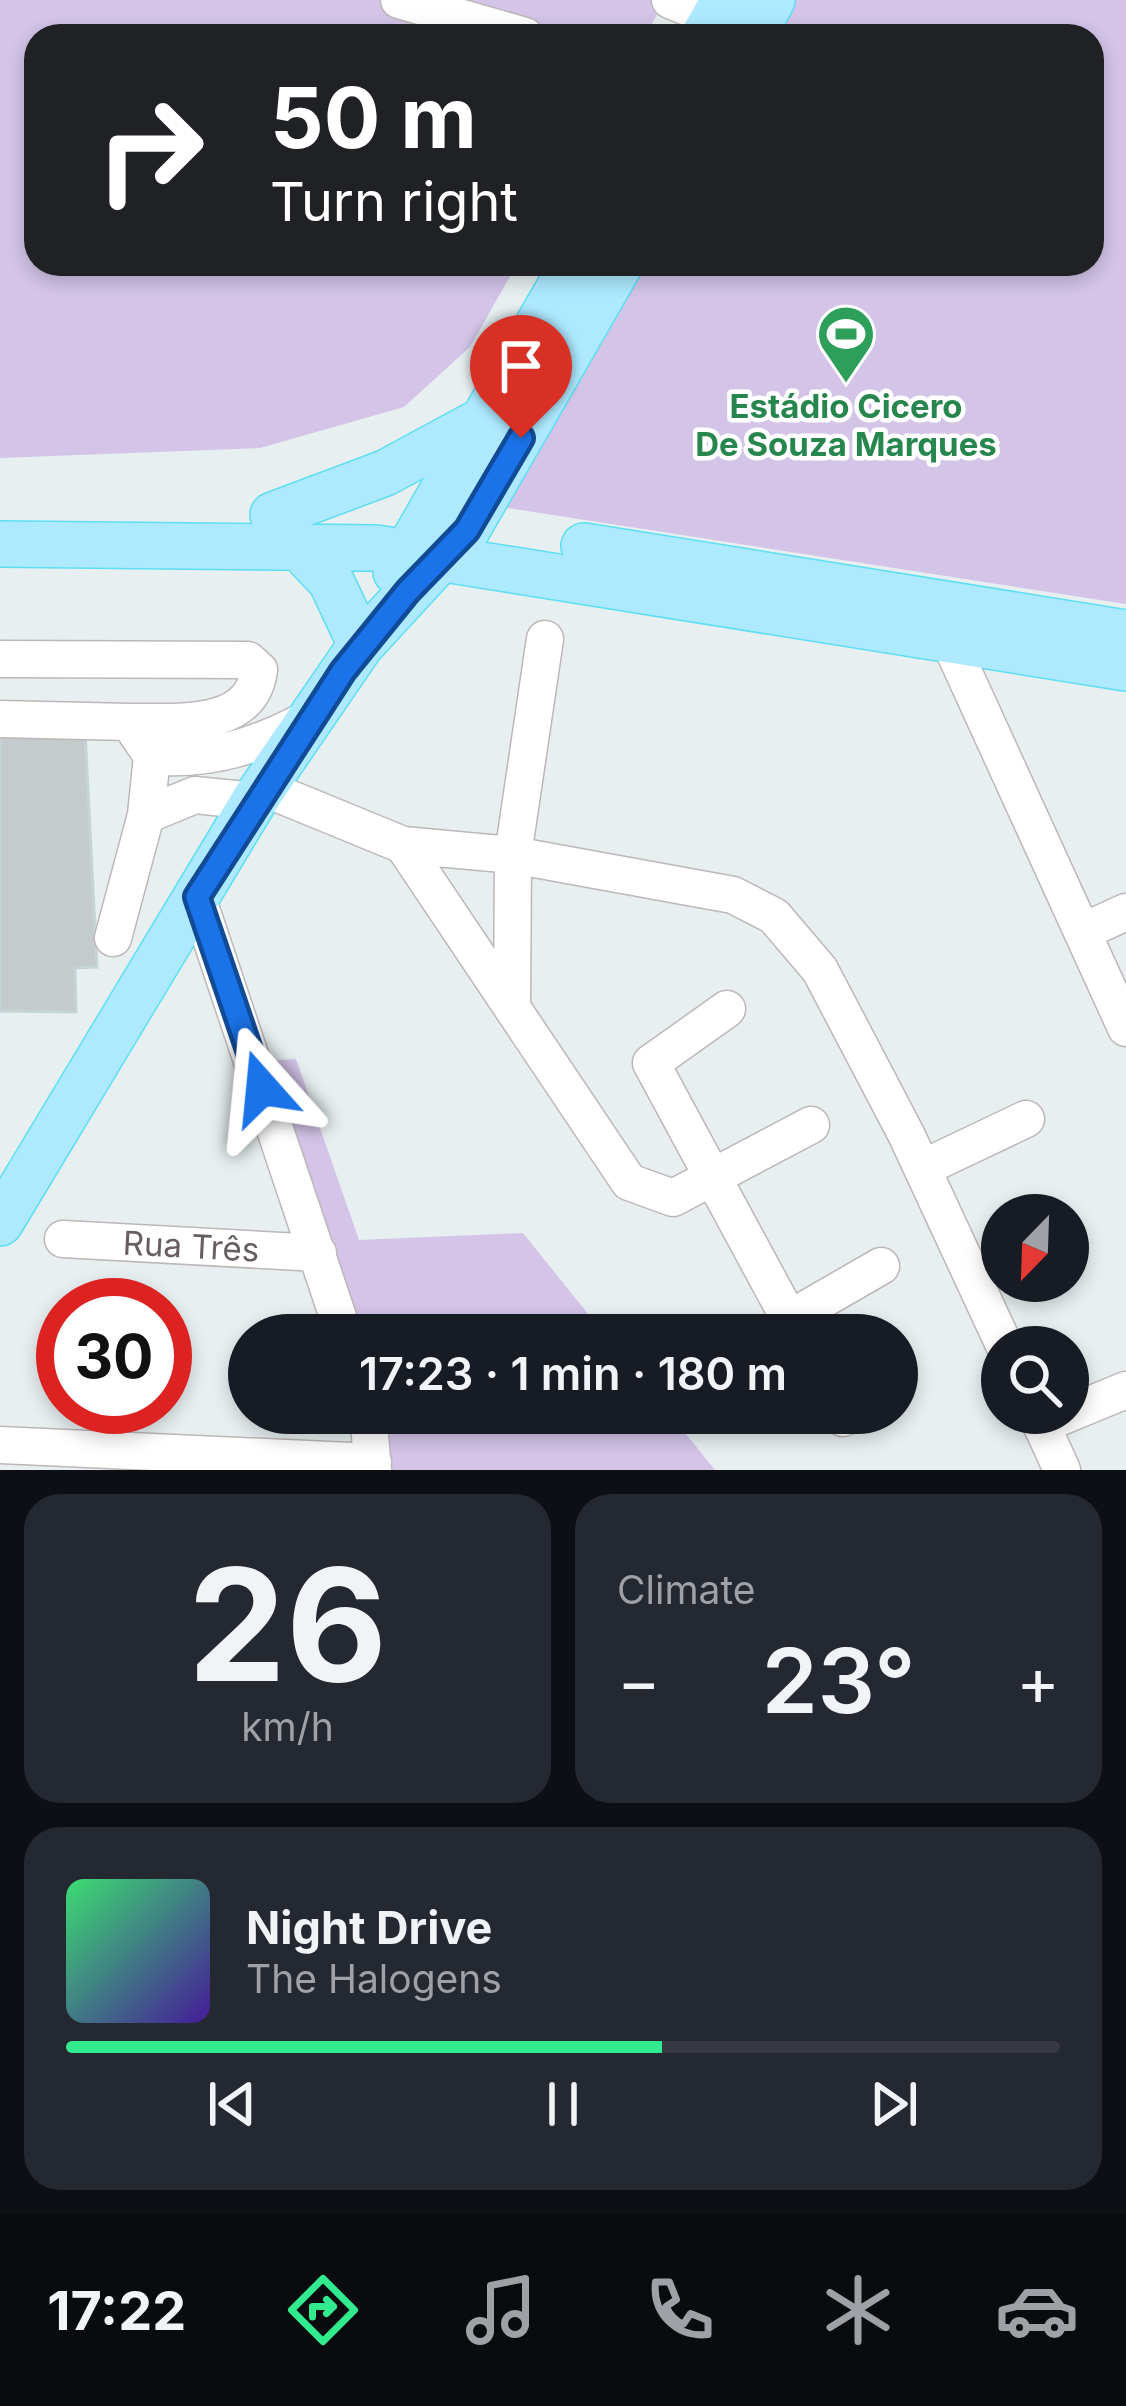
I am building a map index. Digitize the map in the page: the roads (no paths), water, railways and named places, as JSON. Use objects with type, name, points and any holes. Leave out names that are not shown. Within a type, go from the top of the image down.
[{"type":"main road","points":[[724,23],[772,0]]},
{"type":"main road","points":[[434,540],[484,419],[567,276]]},
{"type":"main road","points":[[0,1223],[259,794],[612,276]]},
{"type":"main road","points":[[0,544],[284,529],[484,419]]},
{"type":"main road","points":[[0,519],[166,521],[434,540],[1126,633]]},
{"type":"main road","points":[[284,529],[331,581],[361,645]]},
{"type":"main road","points":[[434,540],[1126,668]]},
{"type":"street","points":[[399,0],[483,24]]},
{"type":"street","points":[[670,0],[724,23]]},
{"type":"street","points":[[948,638],[1126,1028]]},
{"type":"street","points":[[512,1007],[513,855],[545,639]]},
{"type":"street","points":[[0,659],[248,660],[259,670],[257,686],[235,709],[206,721],[0,719]]},
{"type":"street","points":[[152,756],[193,760],[223,754],[311,717]]},
{"type":"street","points":[[113,938],[146,814],[152,756],[129,722]]},
{"type":"street","points":[[146,814],[195,795],[259,794],[403,845],[513,855],[733,895],[774,916],[820,970],[922,1168],[995,1326]]},
{"type":"street","points":[[403,845],[629,1182],[673,1198],[812,1125]]},
{"type":"street","points":[[197,897],[337,1314]]},
{"type":"street","points":[[1082,932],[1126,912]]},
{"type":"street","points":[[728,1009],[651,1063],[787,1314]]},
{"type":"street","points":[[922,1168],[1026,1119]]},
{"type":"street","name":"Rua Três","points":[[63,1239],[318,1252]]},
{"type":"street","points":[[813,1314],[881,1266]]},
{"type":"street","points":[[1089,1402],[1126,1390]]},
{"type":"street","points":[[0,1445],[373,1466],[370,1434]]},
{"type":"street","points":[[1045,1434],[1062,1470]]},
{"type":"place","name":"Estádio Cicero De Souza Marques","points":[[846,385]]}]
